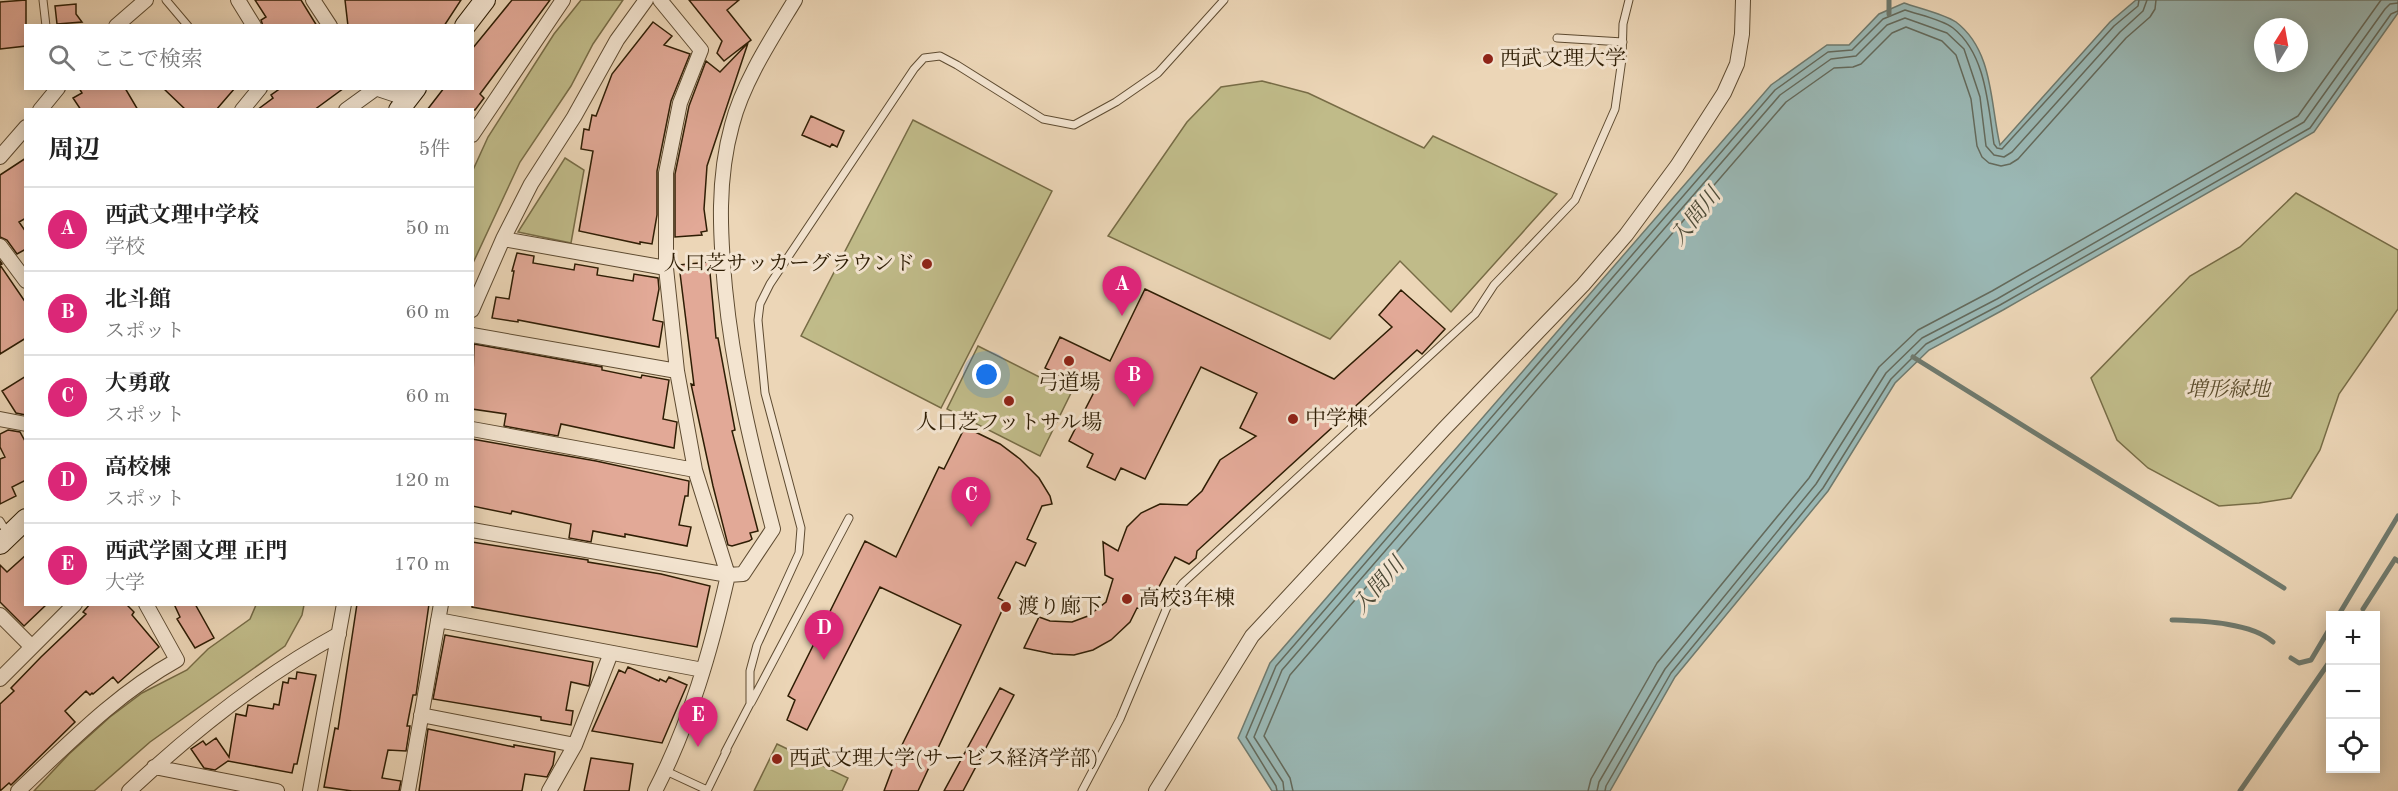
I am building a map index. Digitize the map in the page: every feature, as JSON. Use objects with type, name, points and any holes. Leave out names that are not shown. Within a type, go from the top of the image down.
[{"type":"main road","points":[[467,24],[485,0]]},
{"type":"main road","points":[[3,533],[24,520]]},
{"type":"street","points":[[118,24],[146,0]]},
{"type":"street","points":[[238,0],[253,24]]},
{"type":"street","points":[[313,0],[329,24]]},
{"type":"street","points":[[474,132],[563,0]]},
{"type":"street","points":[[474,305],[531,183],[573,117],[617,40],[646,0]]},
{"type":"street","points":[[655,791],[689,717],[717,623],[728,575],[695,470],[677,371],[666,268],[665,220],[668,161],[680,103],[700,50],[660,0]]},
{"type":"street","points":[[474,530],[728,575],[743,574],[773,529],[750,439],[730,337],[721,250],[720,193],[732,123],[761,54],[795,0]]},
{"type":"street","points":[[1156,791],[1252,636],[1444,429],[1583,285],[1626,235],[1677,166],[1724,93],[1737,64],[1742,34],[1743,0]]},
{"type":"street","points":[[244,108],[258,90]]},
{"type":"street","points":[[349,108],[374,90]]},
{"type":"street","points":[[378,90],[407,99]]},
{"type":"street","points":[[41,108],[53,91]]},
{"type":"street","points":[[0,157],[5,140],[24,128]]},
{"type":"street","points":[[503,239],[666,268]]},
{"type":"street","points":[[0,246],[24,278]]},
{"type":"street","points":[[474,335],[677,371]]},
{"type":"street","points":[[0,419],[24,424]]},
{"type":"street","points":[[474,429],[695,470]]},
{"type":"street","points":[[0,679],[73,606]]},
{"type":"street","points":[[18,791],[113,702],[150,675],[177,660],[147,606]]},
{"type":"street","points":[[310,791],[344,606]]},
{"type":"street","points":[[408,791],[441,606]]},
{"type":"street","points":[[0,615],[32,647]]},
{"type":"street","points":[[438,620],[703,670]]},
{"type":"street","points":[[129,791],[154,767],[223,711],[283,668],[339,634]]},
{"type":"street","points":[[549,791],[575,745],[611,653]]},
{"type":"street","points":[[421,715],[575,745]]},
{"type":"street","points":[[154,767],[277,791]]},
{"type":"lane","points":[[44,0],[45,24]]},
{"type":"lane","points":[[166,0],[186,24]]},
{"type":"lane","points":[[666,771],[707,791],[750,704],[750,671],[757,645],[799,553],[801,528],[765,393],[758,320],[760,304],[770,284],[914,69],[924,58],[940,56],[957,64],[1043,120],[1074,125],[1116,102],[1158,73],[1224,0]]},
{"type":"lane","points":[[1082,791],[1120,719],[1170,600],[1183,583],[1475,314],[1494,285],[1575,200],[1615,109],[1623,24],[1629,0]]},
{"type":"lane","points":[[1557,38],[1623,42]]},
{"type":"lane","points":[[726,752],[849,518]]},
{"type":"green space","points":[[581,0],[623,0],[593,44],[571,86],[520,162],[474,261],[474,168],[488,137],[554,34]]},
{"type":"green space","points":[[1262,81],[1308,93],[1424,148],[1433,136],[1557,194],[1451,312],[1400,261],[1330,339],[1108,236],[1187,122],[1221,87]]},
{"type":"green space","name":"人口芝サッカーグラウンド","points":[[913,120],[1052,191],[941,408],[801,336]]},
{"type":"green space","points":[[565,158],[584,170],[571,243],[518,232]]},
{"type":"green space","name":"増形緑地","points":[[2296,193],[2398,250],[2398,309],[2339,394],[2320,450],[2291,498],[2219,506],[2148,468],[2117,440],[2091,378],[2190,276],[2240,247]]},
{"type":"green space","name":"人口芝フットサル場","points":[[978,346],[1071,393],[1040,456],[947,409]]},
{"type":"green space","points":[[256,606],[304,606],[302,615],[285,646],[150,742],[94,791],[34,791],[69,754],[110,717],[142,693],[187,670],[208,649],[250,619]]},
{"type":"green space","points":[[777,744],[848,778],[842,791],[754,791]]},
{"type":"water","name":"入間川","points":[[2136,0],[2398,0],[2398,13],[2314,132],[1929,350],[1895,383],[1828,491],[1675,677],[1610,791],[1272,791],[1238,738],[1270,663],[1771,85],[1827,45],[1849,45],[1879,14],[1904,3],[1956,22],[1978,48],[1988,79],[2000,145],[2110,22]]},
{"type":"building","points":[[26,0],[24,46],[0,49],[0,2]]},
{"type":"building","points":[[255,0],[301,0],[316,24],[262,24],[261,20],[266,17]]},
{"type":"building","points":[[345,0],[461,0],[445,24],[348,24]]},
{"type":"building","points":[[512,0],[550,0],[480,94],[484,98],[475,110],[474,108],[429,108],[442,90],[474,90],[474,47]]},
{"type":"building","points":[[689,0],[739,0],[727,10],[751,40],[724,61],[717,53],[722,41]]},
{"type":"building","points":[[76,4],[76,14],[82,22],[57,24],[55,6]]},
{"type":"building","points":[[653,22],[672,36],[664,45],[690,54],[671,101],[657,171],[657,215],[652,244],[640,242],[640,244],[579,231],[593,151],[581,149],[584,129],[589,130],[592,115],[596,116],[612,74]]},
{"type":"building","points":[[748,43],[707,166],[704,209],[707,231],[701,232],[702,235],[675,237],[675,174],[689,106],[706,61],[720,72]]},
{"type":"building","points":[[80,90],[126,90],[137,108],[80,108],[73,98],[82,93]]},
{"type":"building","points":[[165,90],[233,90],[218,108],[184,108]]},
{"type":"building","points":[[278,90],[341,90],[317,108],[260,108],[273,98],[271,95]]},
{"type":"building","points":[[811,116],[844,131],[837,147],[832,144],[830,147],[802,135]]},
{"type":"building","points":[[24,159],[24,219],[19,222],[24,229],[24,250],[17,254],[7,240],[0,237],[0,175]]},
{"type":"building","points":[[517,253],[534,256],[533,263],[574,270],[575,264],[598,268],[597,275],[633,281],[634,274],[658,278],[659,289],[653,320],[663,322],[659,347],[518,320],[518,322],[492,318],[496,297],[509,299],[514,271],[512,271]]},
{"type":"building","points":[[709,262],[716,338],[718,338],[735,430],[732,431],[758,531],[750,533],[752,539],[749,541],[732,546],[728,545],[713,486],[691,384],[694,385],[679,265]]},
{"type":"building","points":[[0,265],[24,300],[24,339],[0,354]]},
{"type":"building","points":[[1145,289],[1334,379],[1392,327],[1379,315],[1401,290],[1445,329],[1422,354],[1417,350],[1197,551],[1196,558],[1189,564],[1175,557],[1154,596],[1149,595],[1142,609],[1137,608],[1130,622],[1111,640],[1093,650],[1074,655],[1053,654],[1024,648],[1039,617],[1050,621],[1072,622],[1088,616],[1106,602],[1113,579],[1105,575],[1103,542],[1118,551],[1127,527],[1141,513],[1160,504],[1187,505],[1202,491],[1220,460],[1256,436],[1240,428],[1257,393],[1201,367],[1145,479],[1121,468],[1115,480],[1087,467],[1093,454],[1069,441],[1094,392],[1045,368],[1060,337],[1110,361]]},
{"type":"building","points":[[474,344],[602,367],[602,370],[641,378],[642,375],[669,380],[663,419],[677,422],[674,448],[561,424],[558,436],[504,426],[506,414],[474,409]]},
{"type":"building","points":[[24,377],[24,415],[16,413],[2,391]]},
{"type":"building","points":[[965,427],[1000,444],[1020,459],[1039,478],[1052,504],[1042,506],[1027,539],[1036,543],[1025,566],[1016,562],[998,598],[1006,602],[918,791],[884,791],[899,751],[961,625],[880,587],[807,730],[787,720],[795,700],[788,696],[865,541],[896,557],[939,467],[944,469]]},
{"type":"building","points":[[8,430],[20,432],[24,439],[24,481],[12,487],[16,496],[0,504],[0,459],[5,457],[0,447],[0,434]]},
{"type":"building","points":[[474,439],[596,461],[689,481],[688,496],[685,496],[679,525],[691,527],[687,546],[625,534],[625,537],[593,531],[591,542],[569,538],[571,524],[512,511],[511,514],[474,506]]},
{"type":"building","points":[[474,542],[588,560],[588,562],[661,574],[710,586],[697,647],[472,607],[474,606]]},
{"type":"building","points":[[24,557],[24,606],[45,606],[24,626],[0,602],[0,565],[7,572]]},
{"type":"building","points":[[88,606],[128,606],[134,612],[132,615],[159,647],[118,683],[113,677],[93,694],[90,695],[86,691],[65,711],[75,722],[11,785],[9,783],[0,791],[0,704],[14,691],[11,688],[86,614],[83,612]]},
{"type":"building","points":[[175,606],[196,606],[214,638],[195,648],[177,619],[180,617]]},
{"type":"building","points":[[357,606],[429,606],[416,695],[413,695],[407,726],[410,726],[406,751],[388,750],[382,778],[401,781],[399,791],[352,791],[324,787],[335,728],[338,729]]},
{"type":"building","points":[[445,635],[593,662],[589,686],[571,682],[566,710],[573,711],[571,725],[541,720],[541,717],[433,699]]},
{"type":"building","points":[[628,667],[659,681],[660,679],[666,682],[669,677],[687,685],[662,743],[592,731],[619,670],[625,673]]},
{"type":"building","points":[[297,672],[316,675],[297,764],[294,764],[292,773],[228,761],[215,770],[204,768],[191,749],[203,741],[206,745],[216,738],[229,757],[236,714],[246,716],[248,705],[273,709],[274,704],[279,705],[283,682],[288,683],[289,678],[296,679]]},
{"type":"building","points":[[1000,688],[1014,695],[963,791],[944,791]]},
{"type":"building","points":[[428,729],[514,747],[514,745],[555,752],[553,765],[547,777],[525,774],[522,791],[419,791]]},
{"type":"building","points":[[591,758],[633,764],[629,791],[584,791]]},
{"type":"waterway","points":[[1889,0],[1889,14]]},
{"type":"waterway","points":[[1913,357],[2284,588]]},
{"type":"waterway","points":[[2341,611],[2398,516]]},
{"type":"waterway","points":[[2363,609],[2395,559],[2398,561]]},
{"type":"waterway","points":[[2172,620],[2211,622],[2239,627],[2264,635],[2273,642]]},
{"type":"waterway","points":[[2291,658],[2299,663],[2311,660],[2326,635]]},
{"type":"waterway","points":[[2240,791],[2327,665]]},
{"type":"place","name":"西武文理大学","points":[[1488,59]]},
{"type":"place","name":"人口芝サッカーグラウンド","points":[[927,264]]},
{"type":"place","name":"西武文理中学校","points":[[1122,316]]},
{"type":"place","name":"弓道場","points":[[1069,361]]},
{"type":"place","name":"人口芝フットサル場","points":[[1009,401]]},
{"type":"place","name":"北斗館","points":[[1134,407]]},
{"type":"place","name":"中学棟","points":[[1293,419]]},
{"type":"place","name":"大勇敢","points":[[971,527]]},
{"type":"place","name":"高校3年棟","points":[[1127,599]]},
{"type":"place","name":"渡り廊下","points":[[1006,607]]},
{"type":"place","name":"高校棟","points":[[824,660]]},
{"type":"place","name":"西武学園文理 正門","points":[[698,747]]},
{"type":"place","name":"西武文理大学(サービス経済学部)","points":[[777,759]]}]
